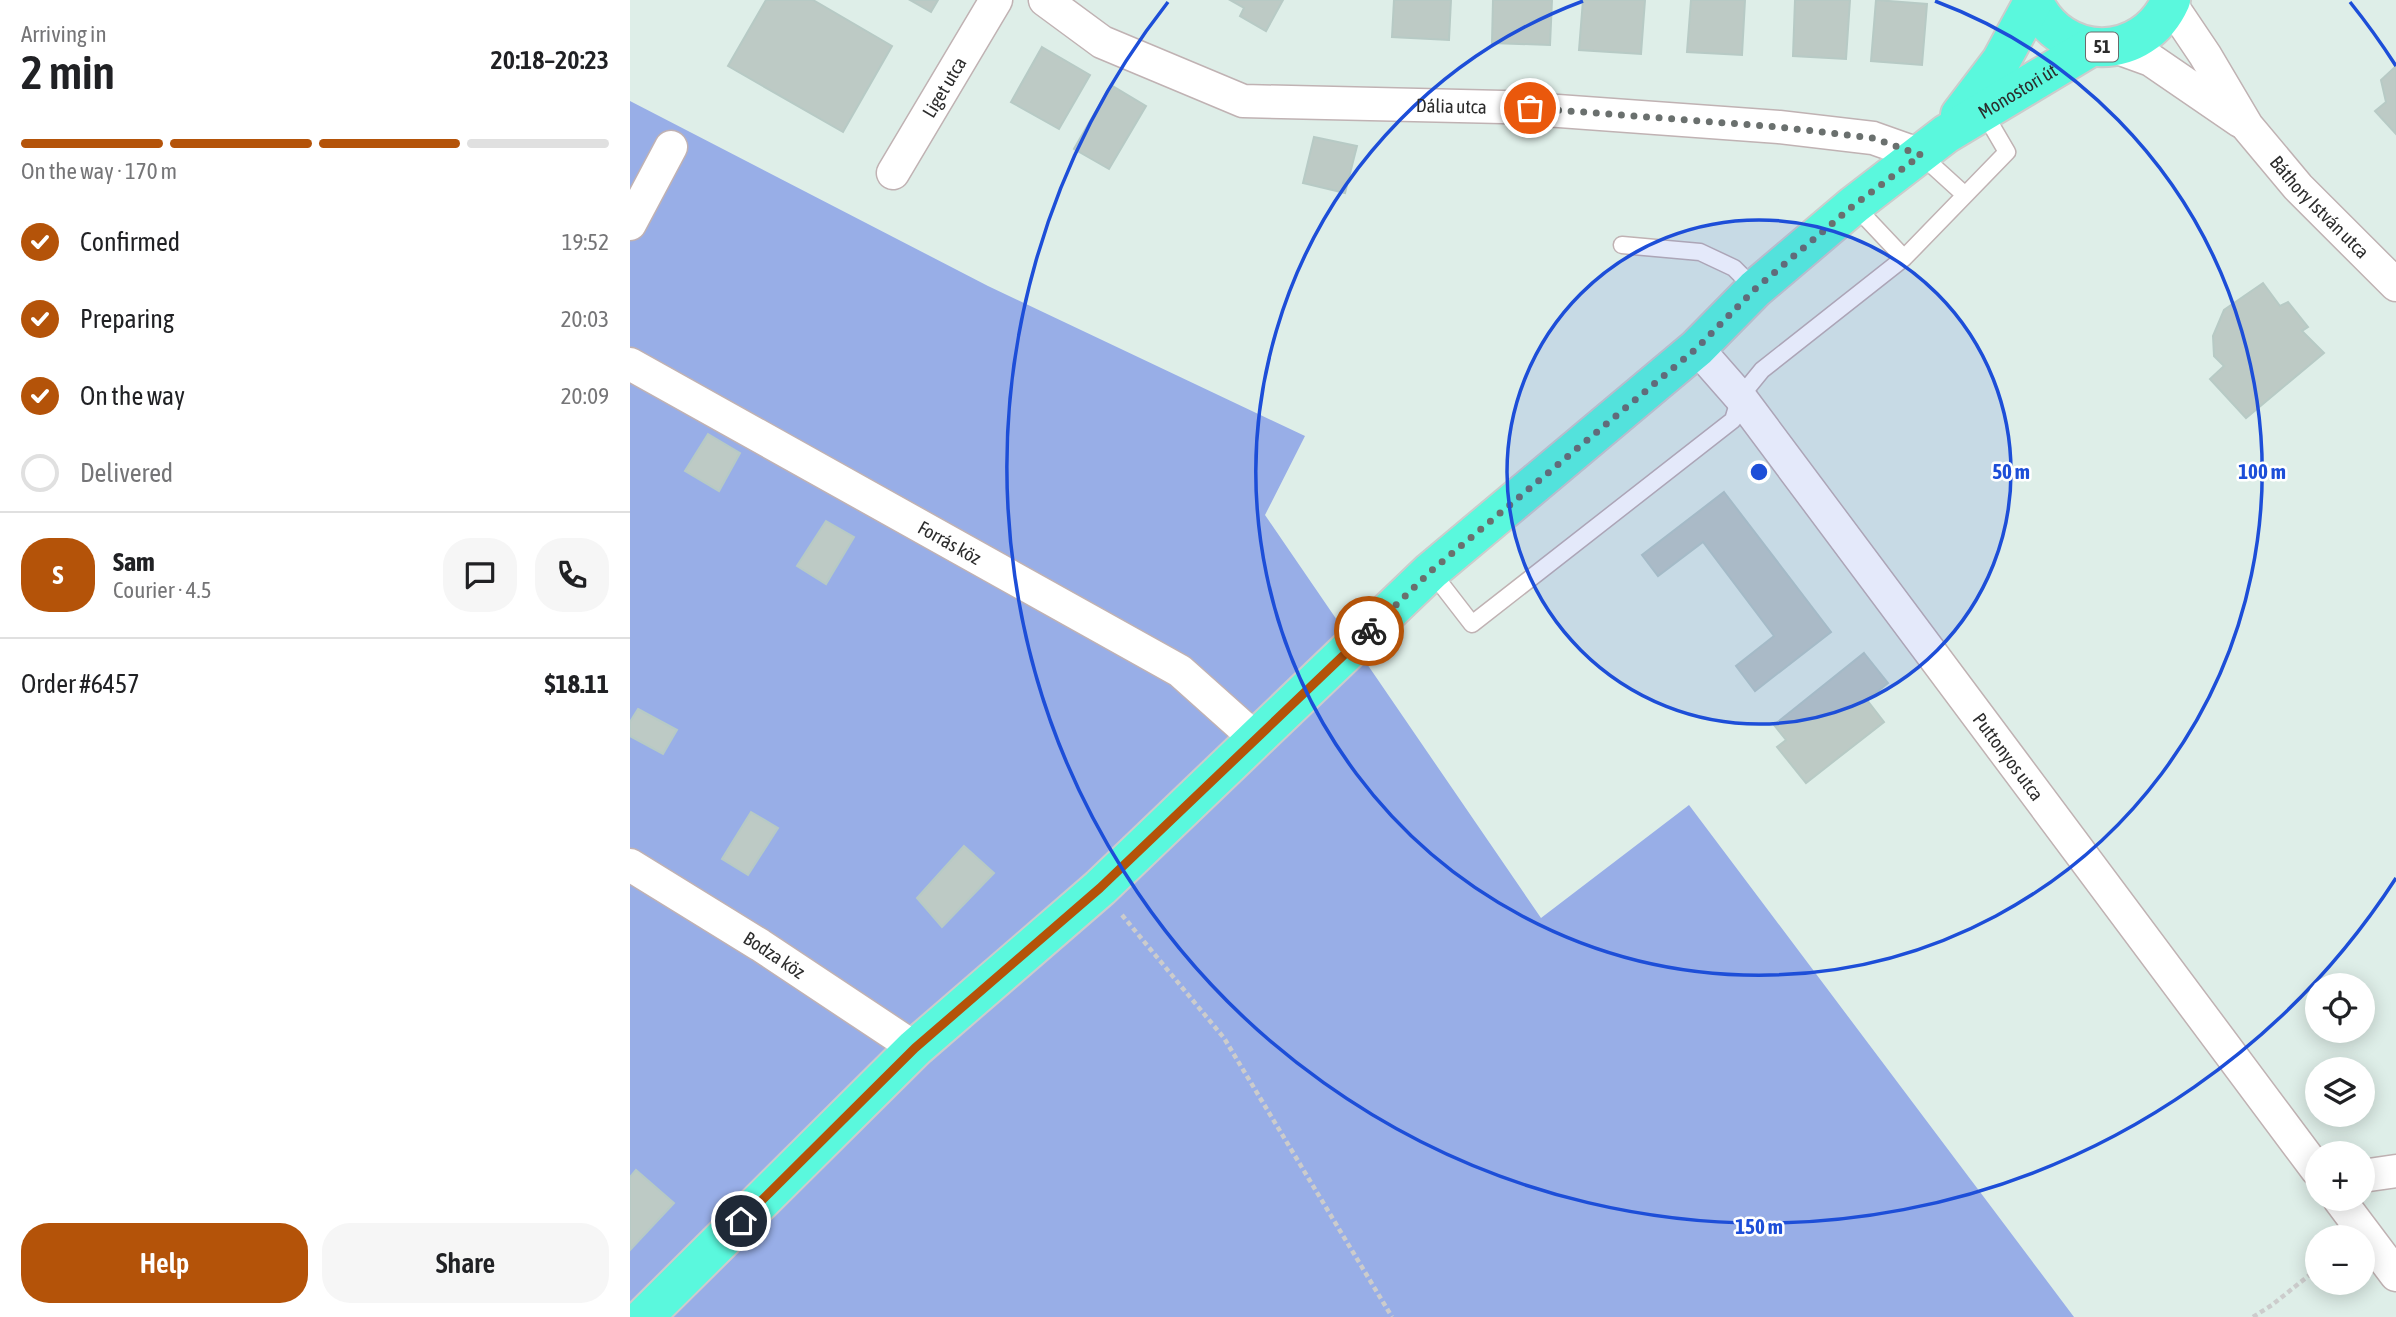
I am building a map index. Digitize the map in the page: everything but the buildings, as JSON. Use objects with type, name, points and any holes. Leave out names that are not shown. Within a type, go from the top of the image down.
[{"type":"main road","name":"Monostori út","points":[[1933,145],[2001,61],[2033,1]]},
{"type":"main road","name":"51","points":[[2033,1],[2047,24],[2067,39],[2103,47],[2138,38],[2157,23],[2171,1]]},
{"type":"main road","name":"Monostori út","points":[[644,1317],[915,1048],[1100,888],[1431,571],[1697,348],[1755,289],[1854,205],[1983,111],[2103,47]]},
{"type":"street","name":"Liget utca","points":[[893,173],[996,0]]},
{"type":"street","name":"Dália utca","points":[[1045,0],[1102,42],[1243,100],[1503,107],[1779,127],[1933,145]]},
{"type":"street","name":"Báthory István utca","points":[[2171,1],[2247,126],[2298,187],[2396,285]]},
{"type":"street","name":"Báthory István utca","points":[[2103,47],[2151,60],[2247,126]]},
{"type":"street","points":[[630,224],[671,147]]},
{"type":"street","name":"Puttonyos utca","points":[[1697,348],[1740,397],[2305,1154]]},
{"type":"street","name":"Forrás köz","points":[[630,364],[681,395],[1180,671],[1255,738]]},
{"type":"street","name":"Bodza köz","points":[[630,865],[760,945],[915,1048]]},
{"type":"street","points":[[2375,1174],[2396,1171]]},
{"type":"street","points":[[2348,1211],[2396,1275]]},
{"type":"lane","points":[[1431,571],[1472,624],[1733,420],[1740,397],[1762,370],[1904,258],[2007,152],[1983,111]]},
{"type":"lane","points":[[1933,145],[1965,195]]},
{"type":"lane","points":[[1854,205],[1904,258]]},
{"type":"lane","points":[[1622,245],[1700,252],[1734,268],[1755,289]]},
{"type":"path","points":[[1100,888],[1224,1038],[1392,1317]]},
{"type":"path","points":[[2252,1317],[2305,1279]]},
{"type":"shaded area","points":[[630,101],[988,286],[1305,436],[1265,515],[1541,918],[1689,805],[2074,1317],[630,1317]]},
{"type":"way so far","points":[[1369,631],[1431,571],[1697,348],[1755,289],[1854,205],[1921,155],[1873,138],[1779,127],[1530,108]]},
{"type":"route","points":[[741,1221],[915,1048],[1100,888],[1369,631]]}]
